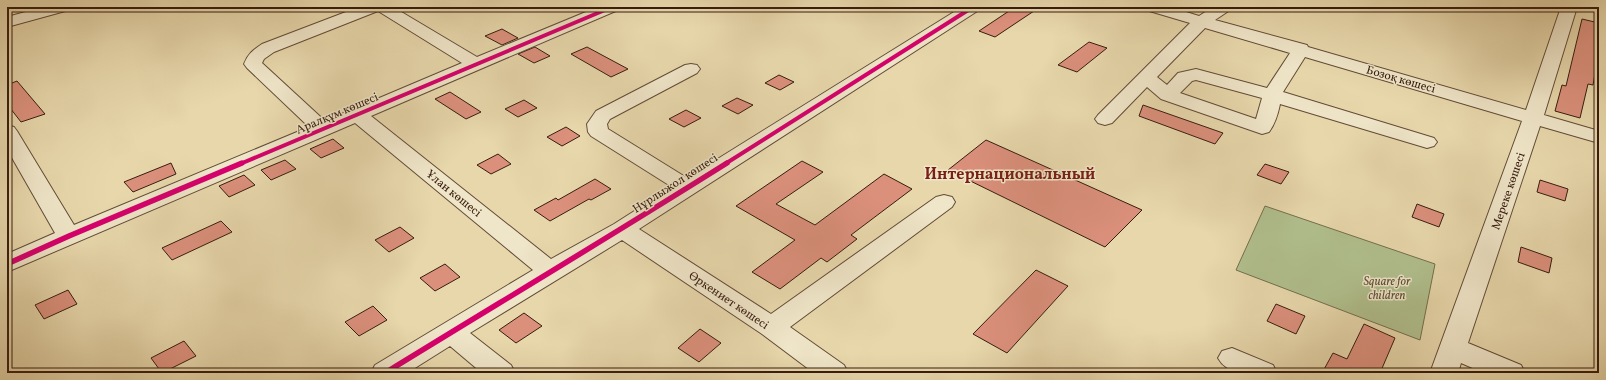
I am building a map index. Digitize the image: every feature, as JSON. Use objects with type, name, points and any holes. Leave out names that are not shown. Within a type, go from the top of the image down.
[{"type":"street","points":[[7,22],[62,7]]},
{"type":"street","points":[[323,130],[253,64],[256,56],[268,48],[374,7]]},
{"type":"street","points":[[382,7],[476,64]]},
{"type":"street","name":"Аралқұм көшесі","points":[[7,264],[69,236],[612,7]]},
{"type":"street","name":"Нұрлыжол көшесі","points":[[385,373],[550,271],[622,229],[687,186],[973,7]]},
{"type":"street","name":"Бозоқ көшесі","points":[[1152,7],[1301,49],[1599,137]]},
{"type":"street","points":[[1105,119],[1202,21],[1224,7]]},
{"type":"street","name":"Мереке көшесі","points":[[1444,373],[1533,118],[1569,7]]},
{"type":"street","points":[[1147,78],[1168,95],[1256,134],[1269,112],[1272,95],[1301,49]]},
{"type":"street","points":[[687,186],[598,132],[597,124],[603,115],[690,69]]},
{"type":"street","points":[[1168,95],[1185,77],[1196,74],[1272,95],[1427,142]]},
{"type":"street","name":"Ұлан көшесі","points":[[358,115],[550,271]]},
{"type":"street","points":[[7,131],[69,236]]},
{"type":"street","points":[[770,328],[944,202]]},
{"type":"street","name":"Өркениет көшесі","points":[[622,229],[770,328],[834,373]]},
{"type":"street","points":[[451,332],[501,373]]},
{"type":"street","points":[[1452,348],[1511,373]]},
{"type":"street","points":[[1232,358],[1263,373]]},
{"type":"green space","name":"Square for children","points":[[1265,206],[1435,264],[1420,340],[1236,270]]},
{"type":"building","points":[[1015,7],[1040,7],[995,37],[979,31]]},
{"type":"building","points":[[1582,19],[1599,23],[1599,51],[1593,85],[1588,84],[1580,118],[1555,111],[1562,85],[1566,86]]},
{"type":"building","points":[[502,29],[518,38],[502,45],[485,36]]},
{"type":"building","points":[[1089,42],[1107,48],[1077,72],[1058,65]]},
{"type":"building","points":[[535,47],[550,56],[534,63],[518,54]]},
{"type":"building","points":[[587,47],[628,69],[611,77],[571,54]]},
{"type":"building","points":[[779,75],[794,82],[780,90],[765,83]]},
{"type":"building","points":[[17,81],[45,114],[21,122],[7,104],[7,85]]},
{"type":"building","points":[[450,92],[481,112],[466,119],[435,99]]},
{"type":"building","points":[[737,98],[753,105],[738,114],[722,106]]},
{"type":"building","points":[[524,100],[537,108],[518,117],[505,109]]},
{"type":"building","points":[[1143,105],[1223,133],[1215,144],[1139,116]]},
{"type":"building","points":[[686,110],[701,118],[684,127],[669,119]]},
{"type":"building","points":[[566,127],[580,136],[562,146],[547,137]]},
{"type":"building","points":[[333,139],[344,148],[321,158],[310,149]]},
{"type":"building","points":[[986,140],[1142,210],[1105,247],[948,170]]},
{"type":"building","points":[[498,154],[511,164],[491,174],[477,165]]},
{"type":"building","points":[[285,160],[296,169],[271,180],[261,170]]},
{"type":"building","points":[[802,161],[823,172],[776,204],[815,225],[884,174],[912,189],[851,235],[857,239],[827,262],[821,258],[780,289],[752,272],[795,240],[736,206]]},
{"type":"building","points":[[171,163],[176,174],[133,192],[124,182]]},
{"type":"building","points":[[1265,164],[1289,172],[1281,184],[1257,175]]},
{"type":"building","points":[[244,175],[255,185],[229,197],[219,186]]},
{"type":"building","points":[[595,179],[611,189],[591,200],[589,199],[550,221],[534,210],[556,198],[558,200]]},
{"type":"building","points":[[1540,180],[1568,189],[1565,201],[1537,192]]},
{"type":"building","points":[[1417,204],[1444,214],[1439,227],[1412,217]]},
{"type":"building","points":[[221,221],[232,232],[172,260],[162,248]]},
{"type":"building","points":[[400,227],[414,238],[389,252],[375,240]]},
{"type":"building","points":[[1521,247],[1552,258],[1549,273],[1518,262]]},
{"type":"building","points":[[445,264],[460,277],[435,291],[420,278]]},
{"type":"building","points":[[1036,270],[1068,286],[1007,353],[973,334]]},
{"type":"building","points":[[68,290],[77,304],[44,319],[35,305]]},
{"type":"building","points":[[1276,304],[1305,316],[1296,334],[1267,321]]},
{"type":"building","points":[[373,306],[387,320],[359,336],[345,322]]},
{"type":"building","points":[[524,313],[542,326],[516,343],[499,330]]},
{"type":"building","points":[[1364,324],[1395,338],[1380,373],[1322,373],[1333,353],[1347,359]]},
{"type":"building","points":[[700,329],[721,343],[699,362],[678,348]]},
{"type":"building","points":[[184,341],[196,356],[162,373],[151,358]]},
{"type":"cycle path","points":[[7,264],[69,236],[612,7]]},
{"type":"cycle path","points":[[385,373],[550,271],[622,229],[973,7]]},
{"type":"district","name":"Интернациональный","points":[[1010,173]]}]
